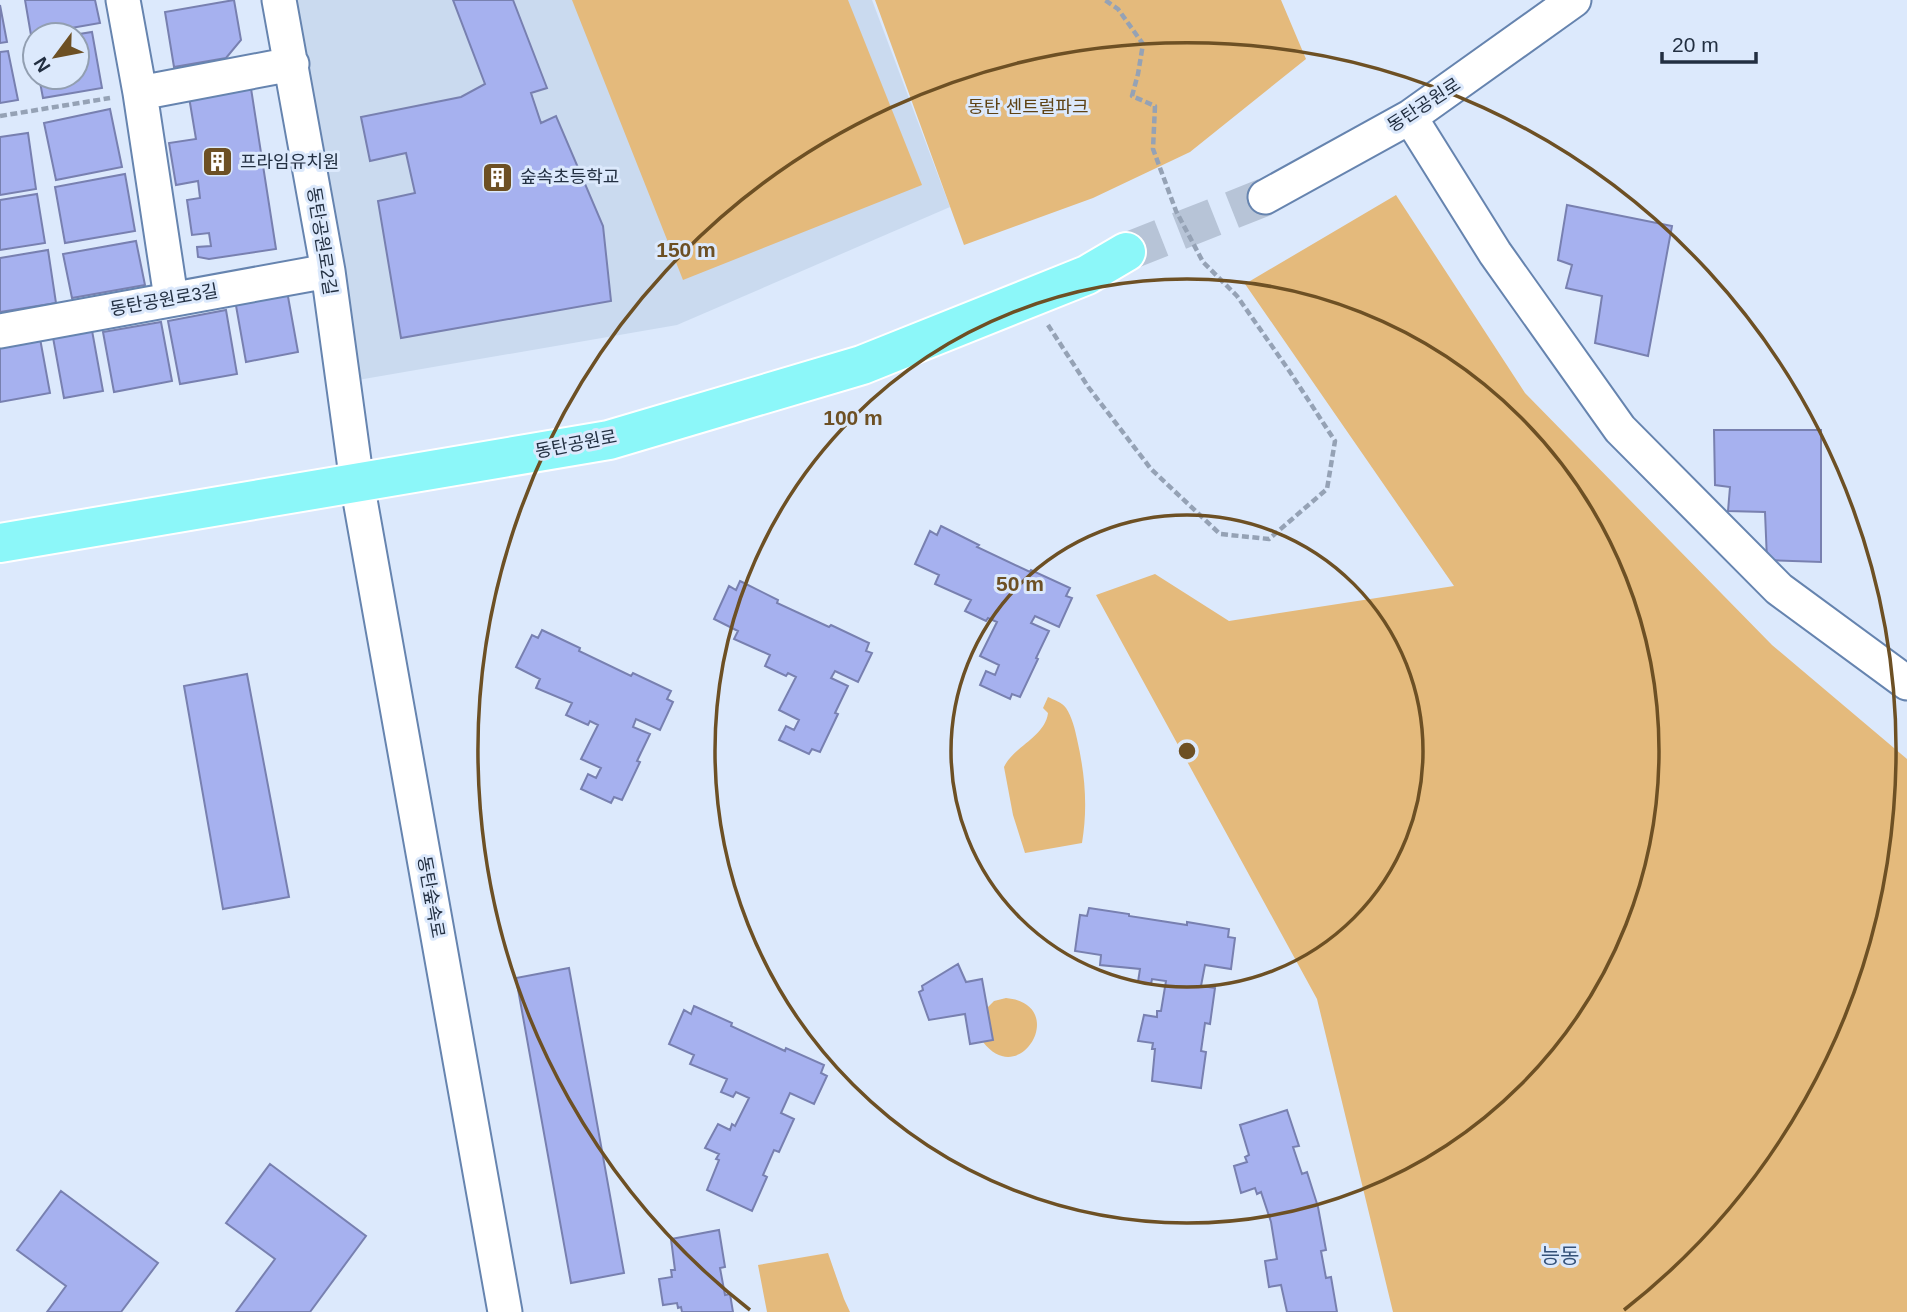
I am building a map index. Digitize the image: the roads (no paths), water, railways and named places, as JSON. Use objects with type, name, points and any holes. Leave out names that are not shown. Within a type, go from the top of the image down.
[{"type":"main road","name":"동탄공원로","points":[[0,543],[609,440],[862,365],[1087,275],[1126,252]]},
{"type":"street","points":[[123,0],[171,298]]},
{"type":"street","name":"동탄공원로2길","points":[[279,0],[328,271],[357,483]]},
{"type":"street","name":"동탄공원로","points":[[1265,197],[1410,117],[1574,0]]},
{"type":"street","points":[[139,93],[292,64]]},
{"type":"street","points":[[1410,117],[1495,253],[1620,429],[1779,589],[1907,683]]},
{"type":"street","name":"동탄공원로3길","points":[[0,331],[328,271]]},
{"type":"street","name":"동탄숲속로","points":[[357,483],[505,1312]]},
{"type":"tunnel","points":[[1126,252],[1265,197]]},
{"type":"place","name":"프라임유치원","points":[[217,162]]},
{"type":"place","name":"숲속초등학교","points":[[497,177]]},
{"type":"district","name":"능동","points":[[1560,1255]]},
{"type":"park label","name":"동탄 센트럴파크","points":[[1028,107]]}]
